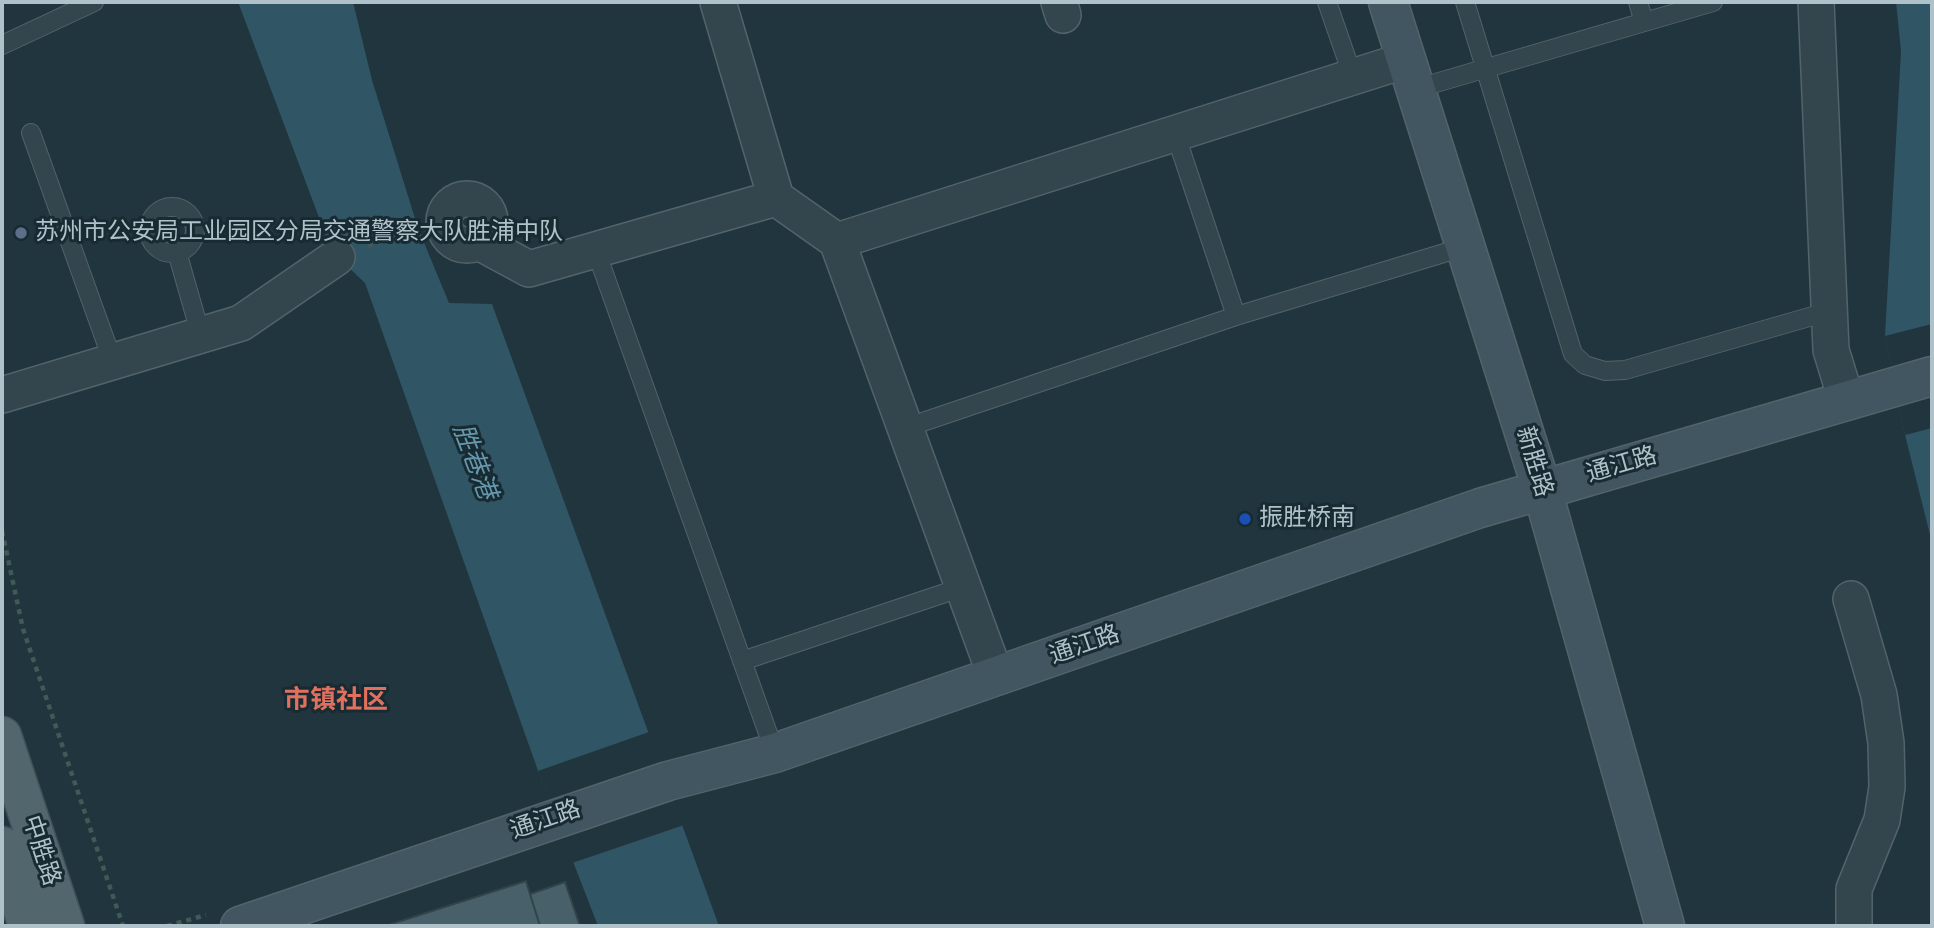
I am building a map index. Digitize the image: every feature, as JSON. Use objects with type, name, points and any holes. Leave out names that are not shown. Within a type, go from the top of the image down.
[{"type":"main road","name":"中胜路","points":[[2,736],[65,926]]},
{"type":"main road","name":"中胜路","points":[[2,846],[28,926]]},
{"type":"street","points":[[718,2],[776,198],[837,241],[996,677]]},
{"type":"street","name":"新胜路","points":[[1388,2],[1542,489],[1665,926]]},
{"type":"street","points":[[1816,2],[1831,350],[1847,402]]},
{"type":"street","points":[[837,241],[1353,76],[1410,74]]},
{"type":"street","points":[[448,235],[528,269],[776,198]]},
{"type":"street","points":[[2,395],[242,323],[337,257]]},
{"type":"street","name":"通江路","points":[[240,926],[668,780],[775,752],[1542,489],[1932,376]]},
{"type":"street","points":[[1851,599],[1879,695],[1886,743],[1887,787],[1882,820],[1854,889],[1854,926]]},
{"type":"lane","points":[[2,46],[94,2]]},
{"type":"lane","points":[[1327,2],[1353,76]]},
{"type":"lane","points":[[1465,2],[1573,354],[1585,365],[1605,371],[1625,370],[1830,311]]},
{"type":"lane","points":[[1638,2],[1644,22]]},
{"type":"lane","points":[[1410,74],[1485,68],[1713,2]]},
{"type":"lane","points":[[31,133],[113,362]]},
{"type":"lane","points":[[1175,133],[1236,316]]},
{"type":"lane","points":[[905,428],[1236,316],[1464,247]]},
{"type":"lane","points":[[596,251],[775,752]]},
{"type":"lane","points":[[177,252],[201,336]]},
{"type":"lane","points":[[743,661],[964,587]]},
{"type":"path","points":[[337,257],[448,235]]},
{"type":"path","points":[[2,531],[23,629],[123,926]]},
{"type":"water","name":"胜巷港","points":[[238,2],[353,2],[372,80],[418,228],[449,303],[492,304],[719,926],[598,926],[542,782],[365,283],[332,252]]},
{"type":"water","points":[[1896,2],[1932,2],[1932,543],[1905,435],[1885,336],[1901,51]]},
{"type":"pier","points":[[1932,324],[1932,428],[1905,435],[1885,336]]},
{"type":"pier","points":[[649,732],[684,825],[572,863],[538,771]]},
{"type":"building","points":[[526,881],[540,926],[385,926]]},
{"type":"building","points":[[565,882],[580,926],[540,926],[530,894]]},
{"type":"place","name":"苏州市公安局工业园区分局交通警察大队胜浦中队","points":[[21,233]]},
{"type":"place","name":"振胜桥南","points":[[1245,519]]},
{"type":"district","name":"市镇社区","points":[[336,702]]}]
